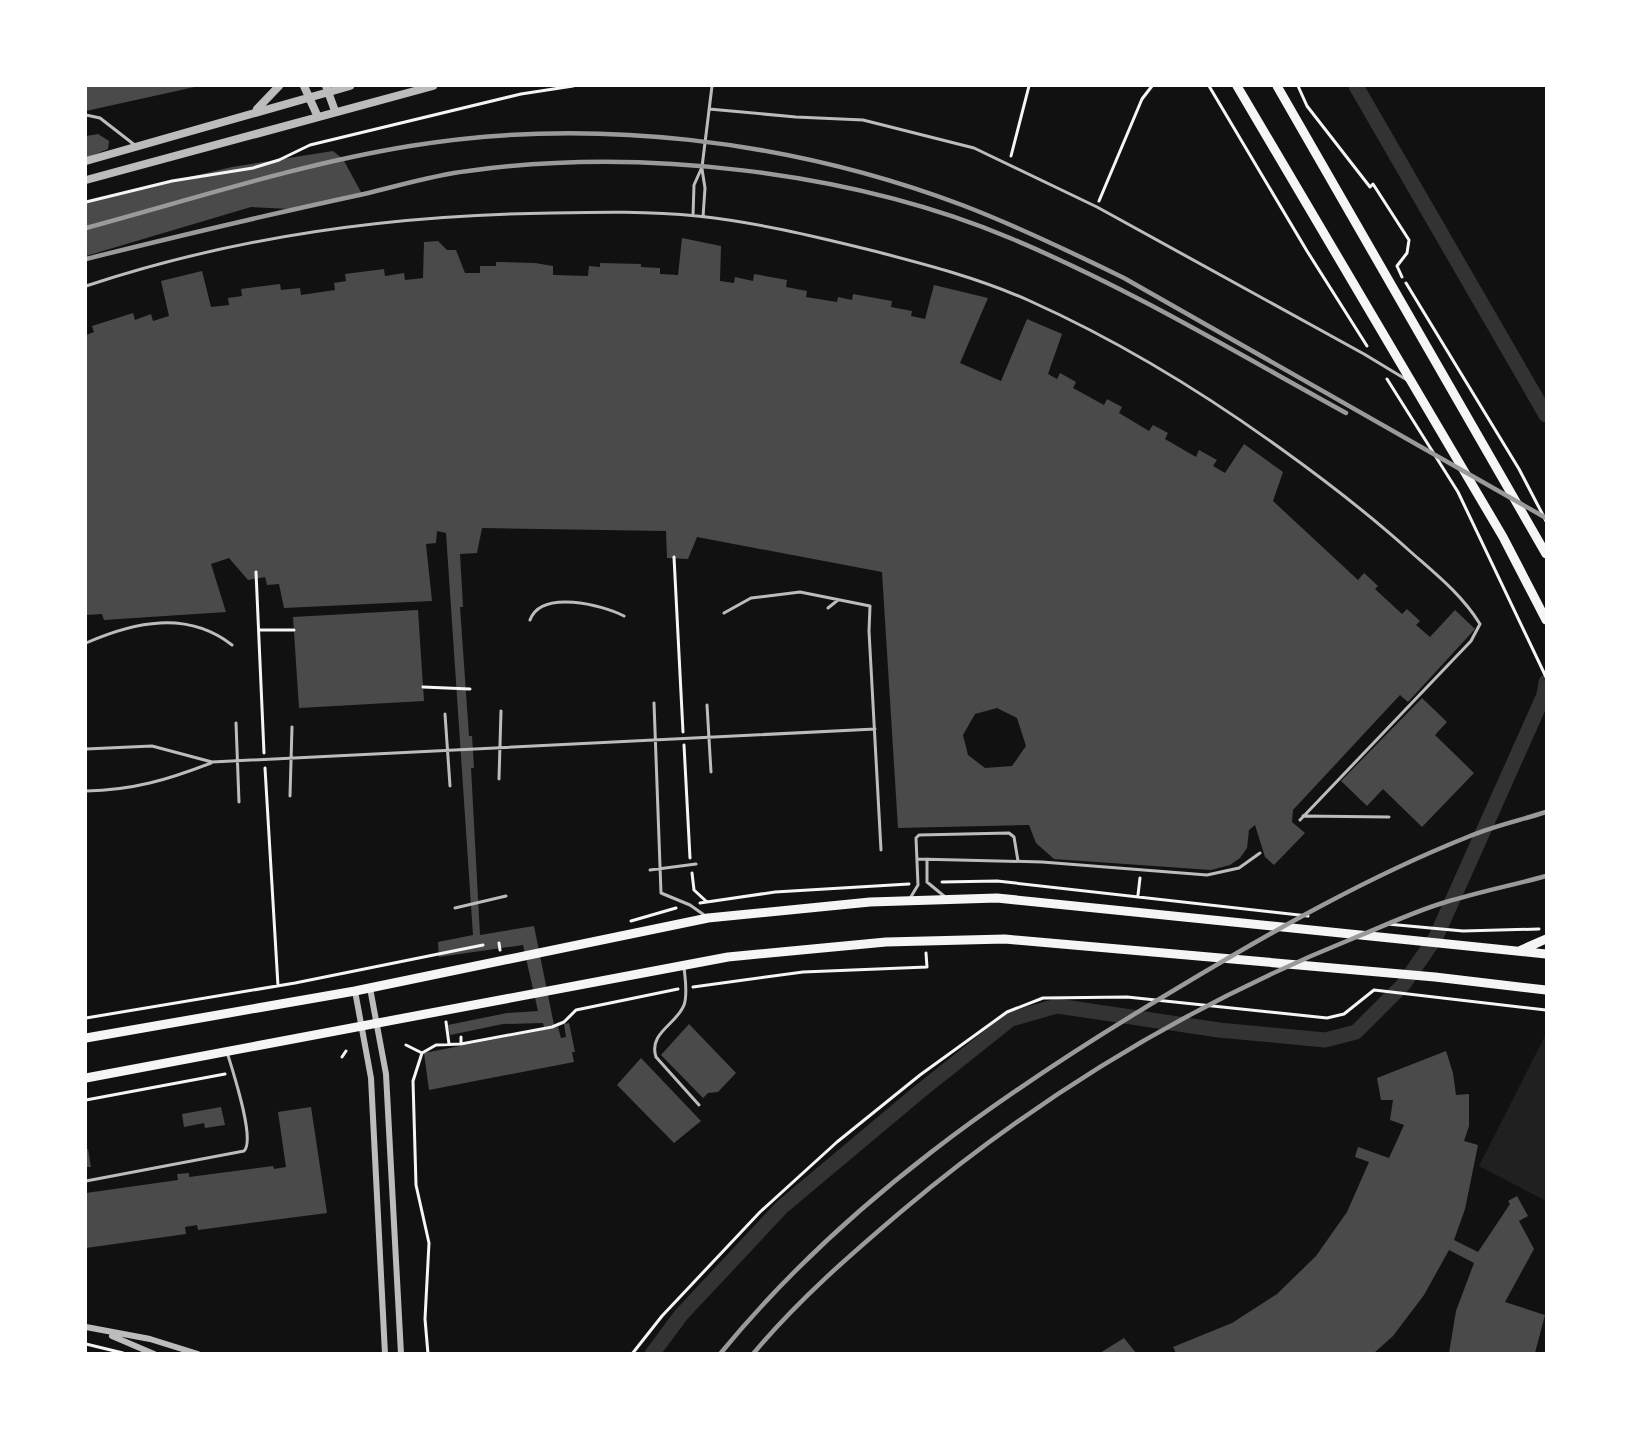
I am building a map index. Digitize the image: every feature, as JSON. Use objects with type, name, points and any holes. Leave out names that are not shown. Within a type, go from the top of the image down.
[{"type":"main road","points":[[1237,86],[1503,537],[1546,620]]},
{"type":"main road","points":[[1276,86],[1546,554]]},
{"type":"main road","points":[[86,1038],[355,991],[708,918],[908,901],[997,898],[1546,954]]},
{"type":"main road","points":[[86,1077],[684,965],[739,956],[886,942],[1005,939],[1435,977],[1546,990]]},
{"type":"main road","points":[[1516,952],[1546,939]]},
{"type":"street","points":[[253,112],[279,86]]},
{"type":"street","points":[[304,86],[317,116]]},
{"type":"street","points":[[86,160],[309,96],[328,88],[350,86]]},
{"type":"street","points":[[86,180],[433,86]]},
{"type":"street","points":[[328,88],[335,111]]},
{"type":"street","points":[[370,988],[386,1074],[401,1353]]},
{"type":"street","points":[[355,991],[371,1078],[385,1353]]},
{"type":"street","points":[[86,1327],[154,1353]]},
{"type":"street","points":[[106,1333],[150,1340],[197,1353]]},
{"type":"lane","points":[[703,217],[705,188],[702,167],[712,86]]},
{"type":"lane","points":[[709,109],[863,120],[974,148],[1096,207],[1377,362],[1413,385]]},
{"type":"lane","points":[[86,115],[100,118],[136,146]]},
{"type":"lane","points":[[693,216],[694,185],[702,167]]},
{"type":"lane","points":[[86,286],[123,273],[248,242],[341,227],[466,214],[583,213],[703,217],[811,236],[932,266],[1028,300],[1161,368],[1299,461],[1376,521],[1457,592],[1480,624],[1471,641],[1299,820]]},
{"type":"lane","points":[[724,613],[751,598],[800,592],[870,606],[880,850]]},
{"type":"lane","points":[[828,608],[838,600]]},
{"type":"lane","points":[[530,620],[539,608],[556,603],[586,604],[611,610],[624,616]]},
{"type":"lane","points":[[86,643],[144,622],[188,623],[218,634],[232,645]]},
{"type":"lane","points":[[654,704],[658,869],[661,892],[690,905],[708,918]]},
{"type":"lane","points":[[708,705],[711,772]]},
{"type":"lane","points":[[499,779],[501,711]]},
{"type":"lane","points":[[445,714],[450,786]]},
{"type":"lane","points":[[236,723],[239,802]]},
{"type":"lane","points":[[290,796],[292,727]]},
{"type":"lane","points":[[86,749],[152,746],[212,762],[874,729]]},
{"type":"lane","points":[[86,791],[121,790],[163,782],[212,762]]},
{"type":"lane","points":[[1303,816],[1389,817]]},
{"type":"lane","points":[[908,901],[918,885],[916,838],[919,835],[1009,833],[1014,837],[1018,861]]},
{"type":"lane","points":[[918,859],[1018,861],[1207,875],[1239,868],[1260,854]]},
{"type":"lane","points":[[927,859],[927,882],[948,900]]},
{"type":"lane","points":[[650,870],[696,864]]},
{"type":"lane","points":[[455,908],[506,896]]},
{"type":"lane","points":[[684,965],[685,1004],[658,1038],[654,1051],[656,1057],[699,1105]]},
{"type":"lane","points":[[86,1181],[244,1151],[249,1142],[234,1073],[226,1051]]},
{"type":"path","points":[[86,202],[172,181],[253,168],[279,160],[310,145],[521,94],[573,86]]},
{"type":"path","points":[[1009,163],[1029,86]]},
{"type":"path","points":[[1096,207],[1142,99],[1152,86]]},
{"type":"path","points":[[1209,86],[1307,251],[1458,492],[1520,617],[1546,676]]},
{"type":"path","points":[[1298,86],[1307,106],[1370,187],[1373,184],[1409,240],[1407,253],[1397,266],[1401,276],[1519,469],[1546,521]]},
{"type":"path","points":[[256,572],[264,760],[278,986]]},
{"type":"path","points":[[259,630],[294,630]]},
{"type":"path","points":[[423,687],[470,689]]},
{"type":"path","points":[[1138,895],[1140,878]]},
{"type":"path","points":[[1416,927],[1463,931],[1546,926]]},
{"type":"path","points":[[428,1353],[425,1319],[429,1243],[416,1185],[413,1081],[422,1053],[436,1045],[461,1044],[552,1027],[564,1022],[576,1010],[686,988],[803,972],[927,967],[926,942]]},
{"type":"path","points":[[86,1018],[278,986],[483,945]]},
{"type":"path","points":[[632,1353],[662,1316],[768,1204],[837,1142],[920,1075],[1007,1012],[1043,998],[1127,997],[1327,1018],[1344,1014],[1374,990],[1546,1010]]},
{"type":"path","points":[[445,1009],[449,1044]]},
{"type":"path","points":[[461,1037],[461,1044]]},
{"type":"path","points":[[406,1045],[422,1053]]},
{"type":"path","points":[[342,1057],[346,1051]]},
{"type":"path","points":[[86,1100],[234,1073]]},
{"type":"path","points":[[86,1344],[124,1353]]},
{"type":"path","points":[[248,1353],[261,1353]]},
{"type":"shaded area","points":[[1546,1034],[1546,1201],[1479,1166]]},
{"type":"building","points":[[86,86],[199,86],[86,111]]},
{"type":"building","points":[[98,134],[109,141],[108,149],[86,158],[86,136]]},
{"type":"building","points":[[333,151],[343,159],[362,194],[290,209],[251,207],[86,256],[86,201],[232,167]]},
{"type":"building","points":[[682,238],[721,246],[720,281],[734,283],[735,277],[753,281],[754,274],[787,280],[786,287],[807,291],[806,297],[837,302],[838,297],[852,300],[853,294],[892,301],[891,307],[912,311],[911,316],[925,319],[934,285],[988,298],[960,363],[1001,381],[1027,319],[1062,334],[1048,374],[1057,379],[1060,373],[1076,382],[1073,388],[1104,405],[1107,399],[1122,407],[1119,413],[1149,431],[1153,425],[1168,433],[1165,439],[1196,457],[1199,450],[1217,460],[1213,466],[1225,473],[1244,444],[1283,472],[1273,501],[1358,580],[1364,573],[1378,586],[1375,589],[1402,614],[1407,609],[1420,621],[1416,625],[1430,637],[1455,610],[1475,629],[1408,702],[1400,695],[1293,810],[1292,822],[1305,833],[1274,865],[1265,857],[1255,825],[1249,830],[1247,848],[1240,858],[1230,865],[1211,870],[1054,859],[1036,843],[1029,825],[898,828],[882,572],[697,537],[688,559],[667,558],[666,531],[482,528],[477,553],[460,554],[463,607],[460,607],[469,736],[472,736],[474,768],[471,768],[480,935],[534,926],[554,1025],[544,1027],[543,1023],[503,1024],[450,1035],[448,1025],[507,1013],[538,1011],[523,945],[439,957],[438,942],[473,935],[446,533],[437,531],[436,543],[426,544],[432,601],[284,608],[279,584],[267,585],[265,577],[248,580],[229,558],[211,564],[226,612],[104,620],[102,614],[86,615],[86,335],[94,332],[92,326],[133,313],[135,320],[151,314],[153,321],[169,316],[161,281],[202,271],[211,307],[229,305],[228,298],[242,296],[241,289],[280,284],[281,290],[300,288],[301,295],[335,290],[334,283],[346,281],[345,274],[384,269],[385,276],[404,273],[405,280],[423,278],[424,242],[438,241],[447,250],[456,250],[465,273],[480,273],[480,266],[496,266],[496,262],[553,266],[553,275],[588,276],[589,266],[600,267],[600,263],[641,264],[641,267],[660,268],[660,274],[678,275]],"holes":[[[997,708],[1017,718],[1026,746],[1012,766],[985,768],[968,755],[963,735],[975,714]]]},
{"type":"building","points":[[418,610],[424,701],[299,708],[293,617]]},
{"type":"building","points":[[1422,698],[1447,722],[1435,735],[1474,773],[1422,827],[1383,789],[1367,806],[1341,781]]},
{"type":"building","points":[[569,1023],[575,1052],[572,1052],[574,1062],[429,1090],[424,1053],[558,1027],[561,1038],[566,1037],[564,1024]]},
{"type":"building","points":[[689,1024],[736,1073],[718,1092],[708,1093],[703,1098],[661,1055]]},
{"type":"building","points":[[1446,1051],[1453,1073],[1456,1095],[1469,1094],[1469,1126],[1464,1141],[1478,1145],[1465,1209],[1454,1240],[1478,1252],[1510,1204],[1508,1201],[1517,1196],[1528,1216],[1519,1221],[1534,1249],[1505,1302],[1545,1315],[1535,1353],[1449,1353],[1456,1311],[1474,1263],[1449,1250],[1424,1295],[1393,1336],[1374,1353],[1176,1353],[1173,1347],[1232,1323],[1277,1294],[1316,1256],[1347,1212],[1369,1162],[1355,1157],[1358,1147],[1389,1158],[1404,1125],[1390,1120],[1393,1100],[1381,1100],[1377,1078]]},
{"type":"building","points":[[641,1058],[701,1121],[674,1143],[617,1085]]},
{"type":"building","points":[[221,1107],[225,1125],[205,1128],[204,1123],[184,1127],[182,1114]]},
{"type":"building","points":[[311,1107],[327,1213],[198,1230],[197,1225],[185,1227],[186,1234],[86,1248],[86,1193],[178,1180],[177,1174],[189,1173],[189,1177],[273,1166],[274,1169],[286,1167],[278,1112]]},
{"type":"building","points":[[86,1149],[88,1149],[91,1167],[86,1167]]},
{"type":"building","points":[[1124,1338],[1136,1353],[1100,1353]]},
{"type":"waterway","points":[[1356,86],[1546,415]]},
{"type":"waterway","points":[[652,1354],[681,1315],[782,1207],[918,1093],[1011,1019],[1057,1006],[1219,1030],[1325,1040],[1356,1032],[1403,985],[1436,937],[1544,695],[1546,682]]},
{"type":"railway","points":[[86,228],[328,162],[410,146],[479,137],[549,133],[619,134],[689,140],[759,150],[828,164],[896,183],[983,213],[1064,249],[1124,278],[1546,518]]},
{"type":"railway","points":[[86,259],[429,178],[468,171],[534,164],[602,162],[672,164],[743,170],[813,181],[882,196],[948,215],[1010,238],[1096,277],[1346,413]]},
{"type":"railway","points":[[720,1354],[769,1298],[820,1246],[875,1198],[991,1108],[1051,1067],[1212,968],[1357,887],[1470,836],[1546,812]]},
{"type":"railway","points":[[753,1354],[806,1297],[903,1210],[1008,1128],[1118,1056],[1174,1023],[1233,993],[1293,964],[1411,914],[1471,895],[1546,876]]}]
